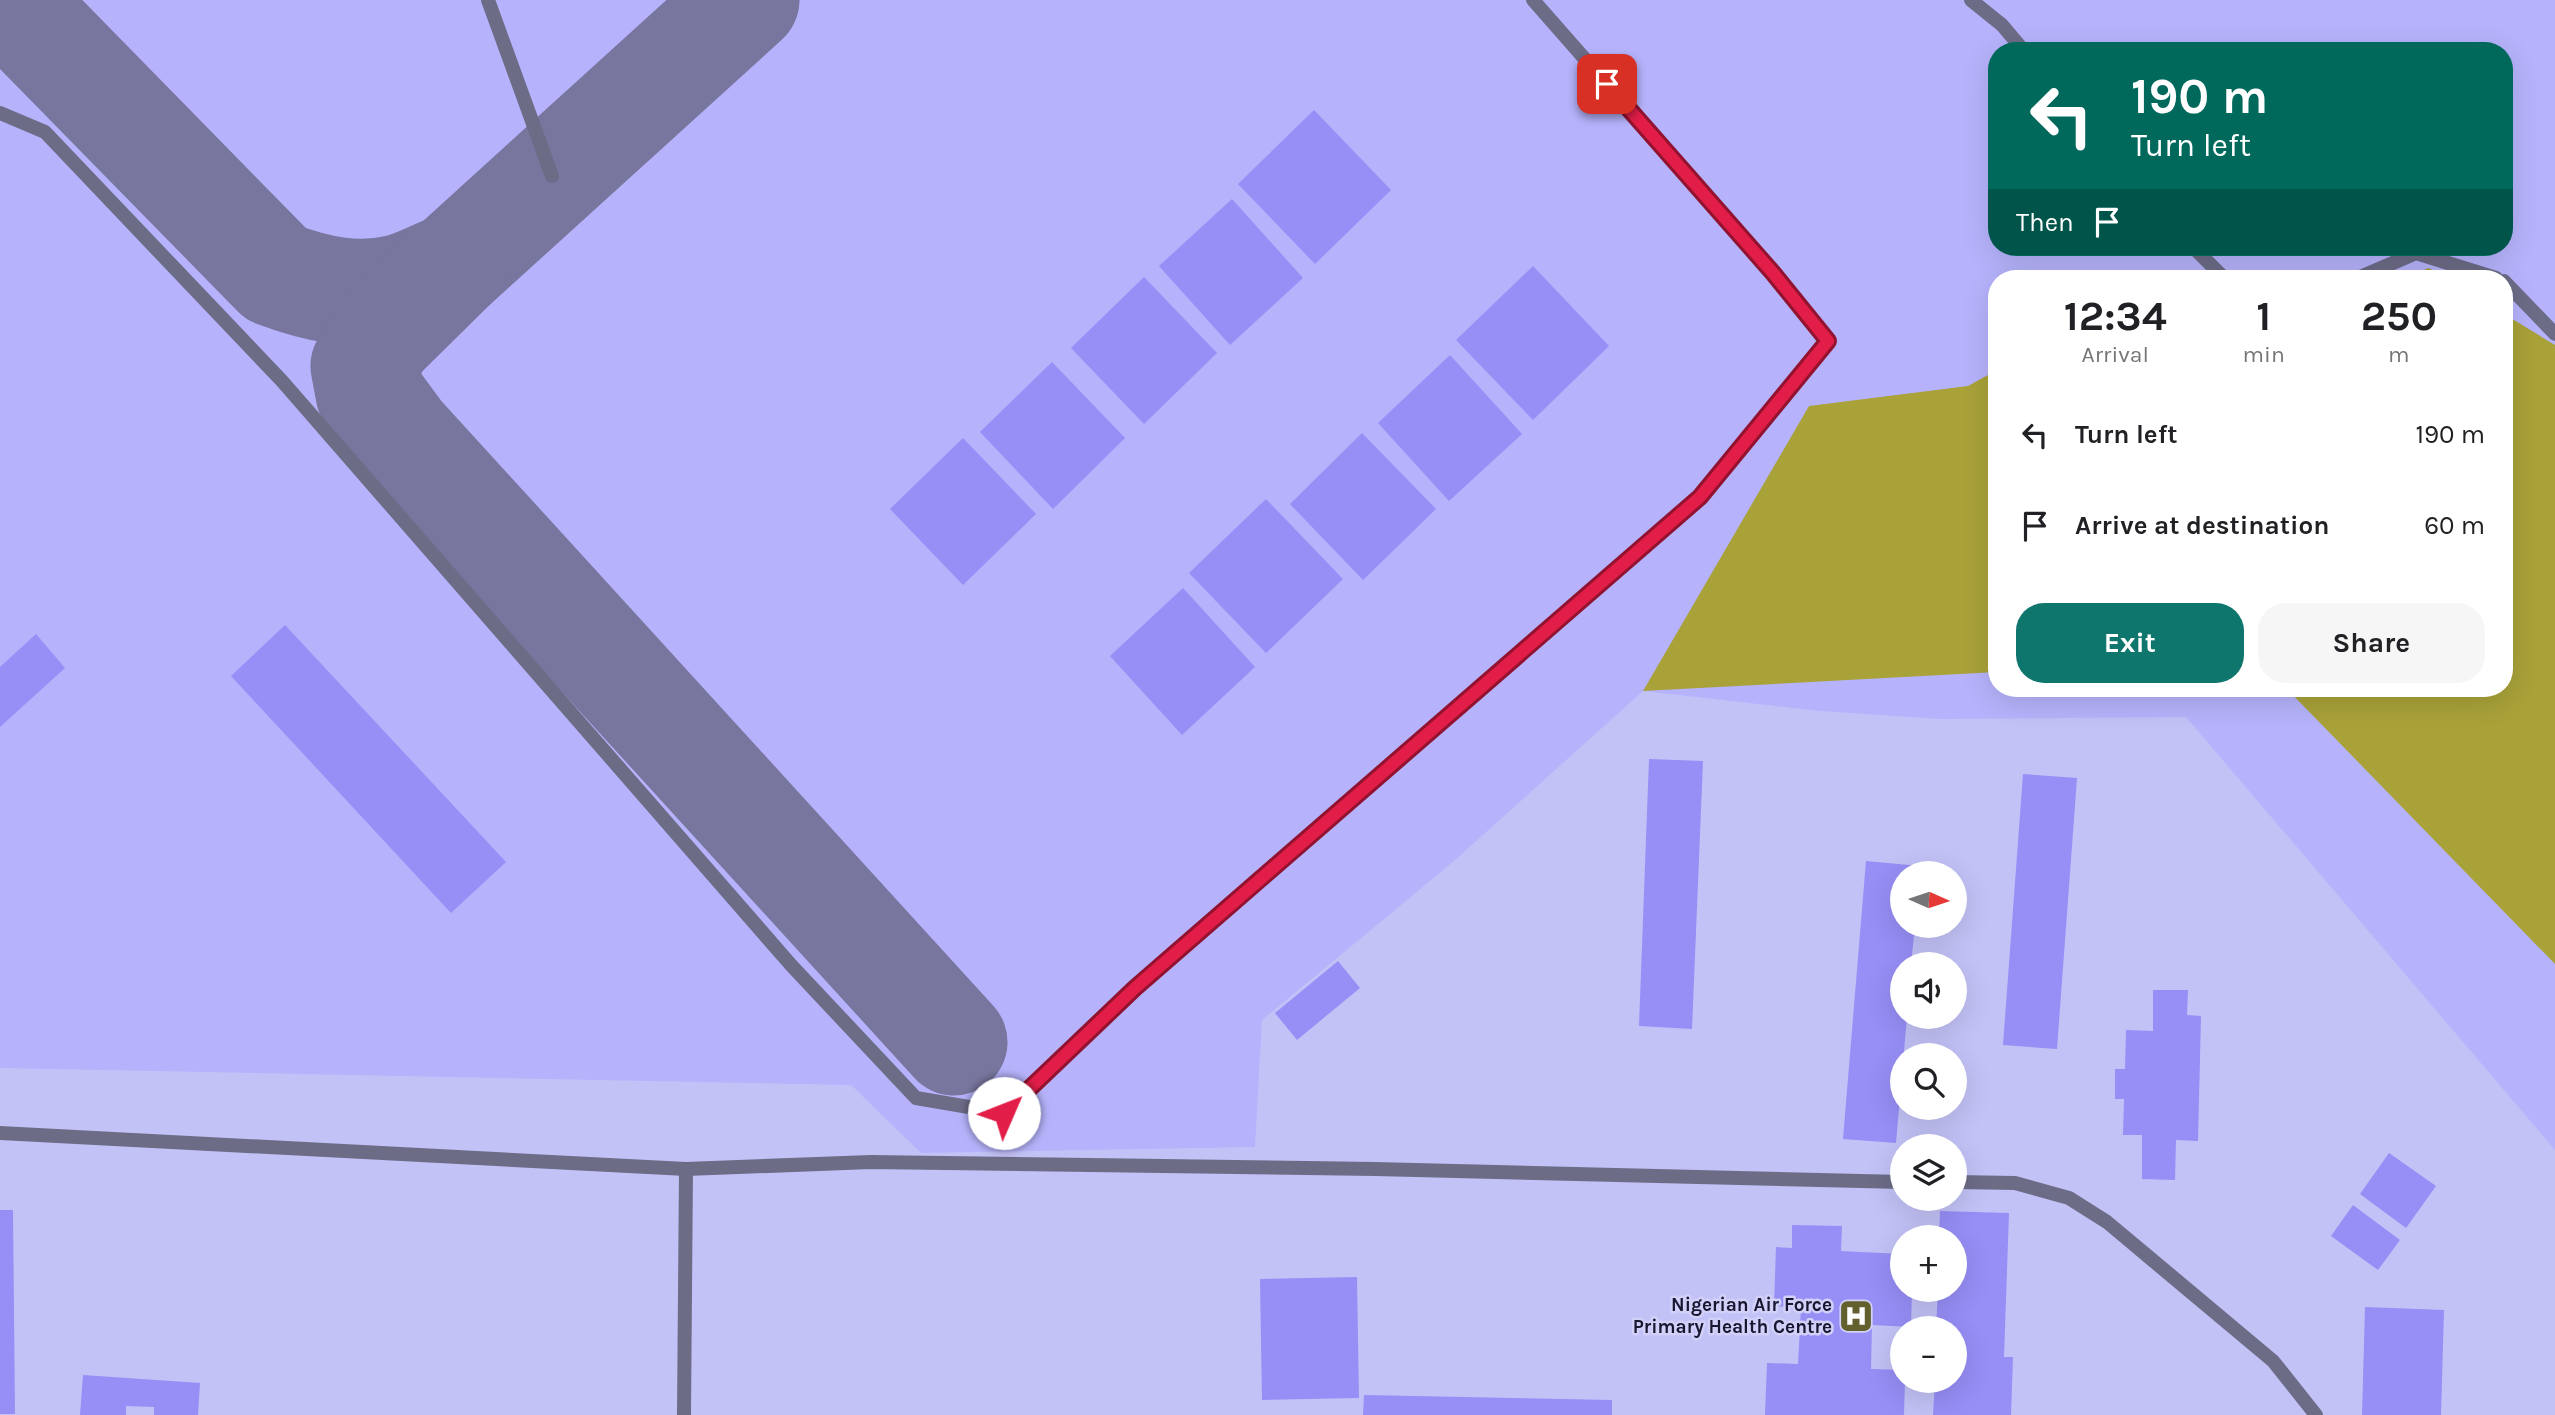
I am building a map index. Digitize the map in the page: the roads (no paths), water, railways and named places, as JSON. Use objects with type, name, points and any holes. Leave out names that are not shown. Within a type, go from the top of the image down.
[{"type":"street","points":[[488,0],[552,176]]},
{"type":"street","points":[[0,113],[45,132],[282,381],[791,965],[916,1098],[1004,1113],[1135,988],[1700,497],[1828,341],[1773,273],[1533,0]]},
{"type":"street","points":[[1971,0],[2002,25],[2016,42]]},
{"type":"street","points":[[2202,256],[2216,270]]},
{"type":"street","points":[[2377,270],[2409,256]]},
{"type":"street","points":[[2426,256],[2470,270]]},
{"type":"street","points":[[2513,290],[2555,334]]},
{"type":"street","points":[[0,1133],[686,1169],[871,1162],[1375,1169],[1890,1182]]},
{"type":"street","points":[[684,1415],[686,1169]]},
{"type":"street","points":[[1967,1182],[2015,1182],[2069,1198],[2108,1223],[2273,1361],[2316,1415]]},
{"type":"place","name":"Nigerian Air Force Primary Health Centre","points":[[1856,1316]]}]
